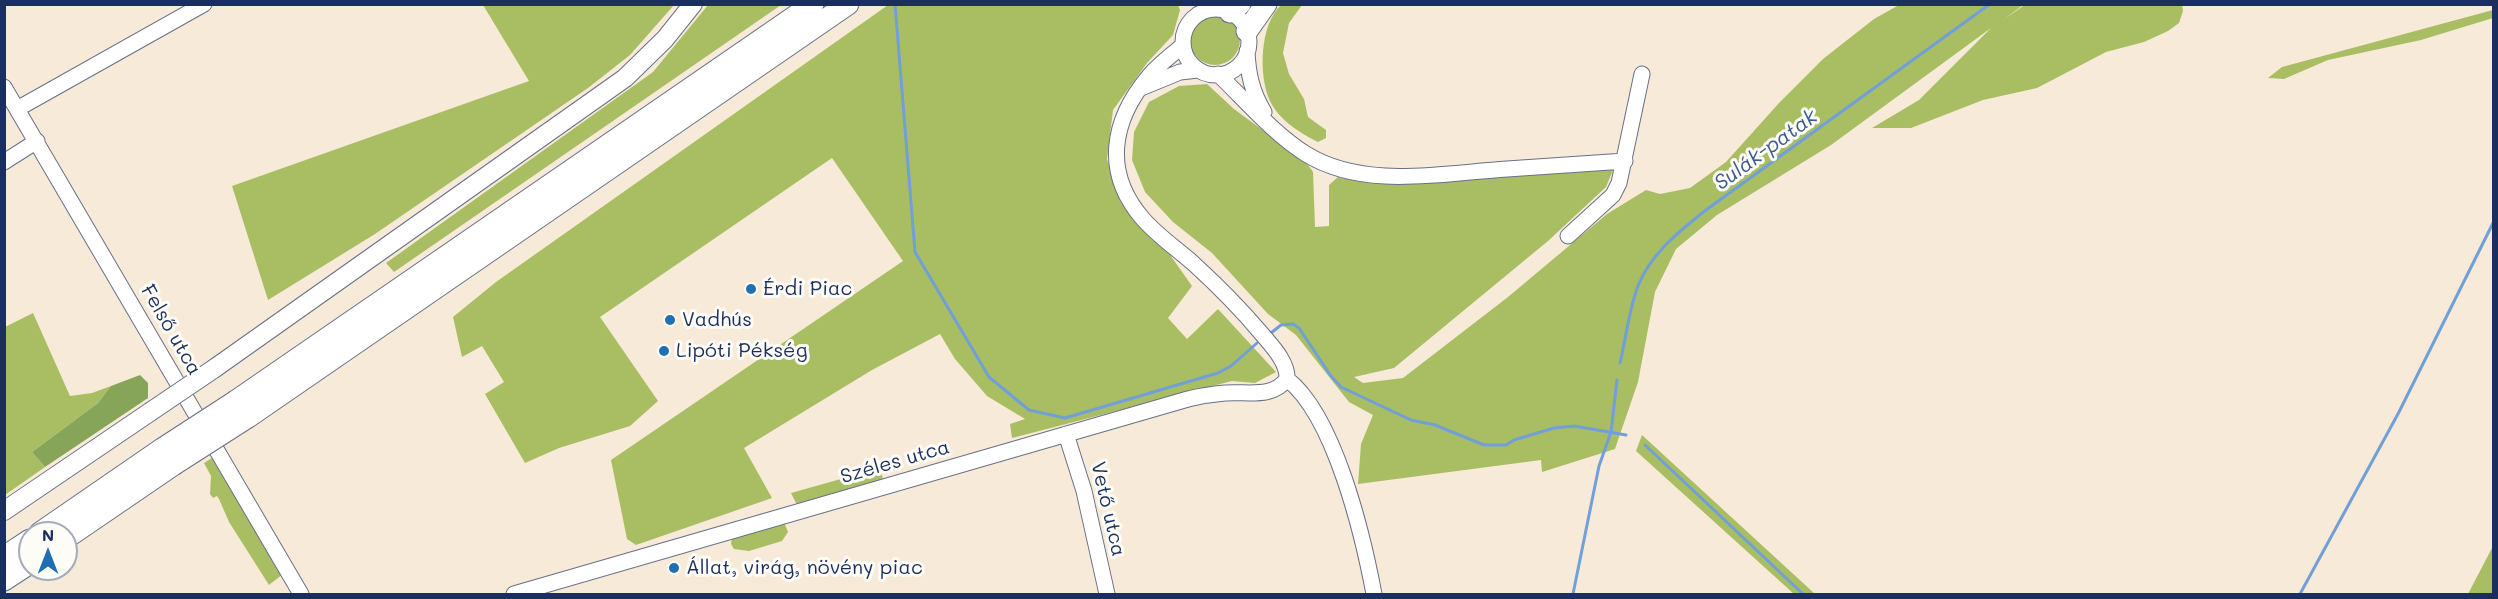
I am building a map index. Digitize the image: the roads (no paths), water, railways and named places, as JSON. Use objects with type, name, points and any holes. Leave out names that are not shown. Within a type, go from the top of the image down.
[{"type":"highway","points":[[242,409],[813,4]]},
{"type":"highway","points":[[60,521],[168,457],[242,409],[848,4]]},
{"type":"highway","points":[[1247,41],[1266,4]]},
{"type":"highway","points":[[78,528],[168,457]]},
{"type":"highway","points":[[4,557],[18,548]]},
{"type":"highway","points":[[4,580],[18,571]]},
{"type":"main road","points":[[4,511],[215,368],[625,78],[665,39],[693,4]]},
{"type":"street","points":[[17,109],[204,4]]},
{"type":"street","points":[[1188,4],[1183,45],[1191,63],[1198,70]]},
{"type":"street","points":[[1187,25],[1193,17],[1202,12],[1226,8],[1237,17],[1247,41],[1250,82],[1256,98],[1272,125]]},
{"type":"street","points":[[1218,74],[1236,67],[1247,41]]},
{"type":"street","points":[[1183,45],[1149,76],[1130,102],[1118,133],[1116,160],[1124,190],[1132,206],[1152,228],[1220,287],[1251,321],[1284,364],[1287,379],[1299,388],[1310,405],[1344,480],[1361,535],[1374,594]]},
{"type":"street","points":[[1141,88],[1180,72],[1198,70],[1218,74],[1290,142],[1326,164],[1345,170],[1380,175],[1420,175],[1625,161]]},
{"type":"street","points":[[1568,236],[1613,195],[1620,183],[1642,74]]},
{"type":"street","name":"Felső utca","points":[[4,87],[301,594]]},
{"type":"street","points":[[4,162],[37,141]]},
{"type":"street","name":"Széles utca","points":[[514,594],[1188,399],[1227,392],[1272,391],[1281,387],[1287,379]]},
{"type":"street","name":"Vető utca","points":[[1066,434],[1084,490],[1107,594]]},
{"type":"waterway","points":[[895,4],[915,252],[989,377],[1029,410],[1065,418],[1218,373],[1231,366],[1257,343]]},
{"type":"waterway","name":"Sulák-patak","points":[[1620,363],[1638,286],[1650,263],[1667,243],[1706,210],[1990,4]]},
{"type":"waterway","points":[[2300,594],[2399,412],[2494,221]]},
{"type":"waterway","points":[[1271,333],[1281,325],[1293,324],[1299,328],[1341,387],[1411,420],[1435,425],[1484,445],[1506,445],[1514,440],[1554,428],[1574,426],[1626,435]]},
{"type":"waterway","name":"Sulák-patak","points":[[1573,594],[1599,466],[1611,432],[1617,380]]},
{"type":"waterway","points":[[1645,445],[1803,594]]},
{"type":"place","name":"Érdi Piac","points":[[751,289]]},
{"type":"place","name":"Vadhús","points":[[670,320]]},
{"type":"place","name":"Lipóti Pékség","points":[[664,351]]},
{"type":"place","name":"Állat, virág, növény piac","points":[[674,568]]}]
